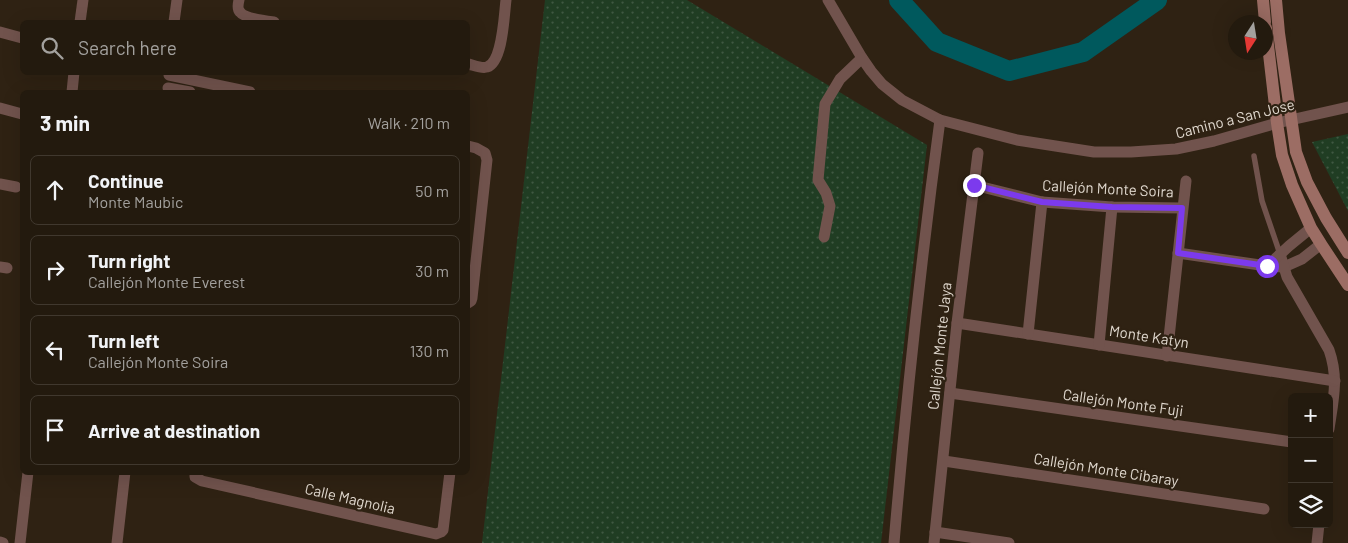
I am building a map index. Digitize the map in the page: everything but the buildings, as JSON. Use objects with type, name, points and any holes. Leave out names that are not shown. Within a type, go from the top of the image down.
[{"type":"street","points":[[80,20],[83,0]]},
{"type":"street","points":[[174,20],[177,0]]},
{"type":"street","points":[[239,0],[238,10],[240,13],[265,20]]},
{"type":"street","points":[[470,65],[483,68],[493,63],[500,44],[506,0]]},
{"type":"street","name":"Camino a San Jose","points":[[828,0],[862,58],[882,84],[902,100],[940,120],[1018,140],[1094,152],[1176,149],[1348,107]]},
{"type":"street","points":[[1263,0],[1266,15]]},
{"type":"street","points":[[1272,15],[1276,0]]},
{"type":"street","points":[[0,32],[20,37]]},
{"type":"street","points":[[1273,46],[1292,120],[1296,152],[1307,182],[1326,218],[1348,253]]},
{"type":"street","points":[[824,237],[830,206],[826,193],[818,180],[826,104],[840,79],[862,58]]},
{"type":"street","points":[[1272,60],[1282,155],[1312,228],[1348,285]]},
{"type":"street","points":[[72,90],[74,75]]},
{"type":"street","points":[[168,90],[169,75]]},
{"type":"street","points":[[174,75],[241,90]]},
{"type":"street","points":[[0,108],[20,113]]},
{"type":"street","points":[[894,543],[925,231],[940,120]]},
{"type":"street","points":[[470,146],[485,152],[487,160],[473,225],[472,298],[470,300]]},
{"type":"street","name":"Callejón Monte Jaya","points":[[935,537],[957,323],[978,152]]},
{"type":"street","points":[[1166,356],[1186,181]]},
{"type":"street","points":[[0,184],[16,187]]},
{"type":"street","name":"Callejón Monte Soira","points":[[974,185],[1042,202],[1112,207],[1182,208]]},
{"type":"street","points":[[1028,334],[1042,202]]},
{"type":"street","points":[[1099,345],[1112,207]]},
{"type":"street","points":[[1267,266],[1312,228]]},
{"type":"street","points":[[1178,253],[1284,267],[1302,259],[1321,244]]},
{"type":"street","points":[[1280,254],[1287,277],[1334,362],[1335,381],[1333,397]]},
{"type":"street","name":"Monte Katyn","points":[[957,323],[1335,381]]},
{"type":"street","name":"Callejón Monte Fuji","points":[[950,393],[1288,441]]},
{"type":"street","name":"Callejón Monte Cibaray","points":[[944,461],[1264,509]]},
{"type":"street","points":[[20,543],[28,475]]},
{"type":"street","points":[[117,543],[125,475]]},
{"type":"street","name":"Calle Magnolia","points":[[195,475],[202,481],[436,534],[441,532],[443,528],[450,475]]},
{"type":"street","points":[[1317,543],[1319,528]]},
{"type":"street","points":[[935,537],[1009,543]]},
{"type":"lane","points":[[1254,156],[1262,201],[1280,254]]},
{"type":"green space","points":[[545,0],[687,0],[927,145],[881,543],[482,543]]},
{"type":"green space","points":[[1348,134],[1348,211],[1312,142]]},
{"type":"waterway","points":[[899,0],[937,42],[1009,71],[1083,52],[1157,0]]},
{"type":"route","points":[[974,185],[1042,202],[1112,207],[1182,208],[1178,253],[1267,266]]}]
